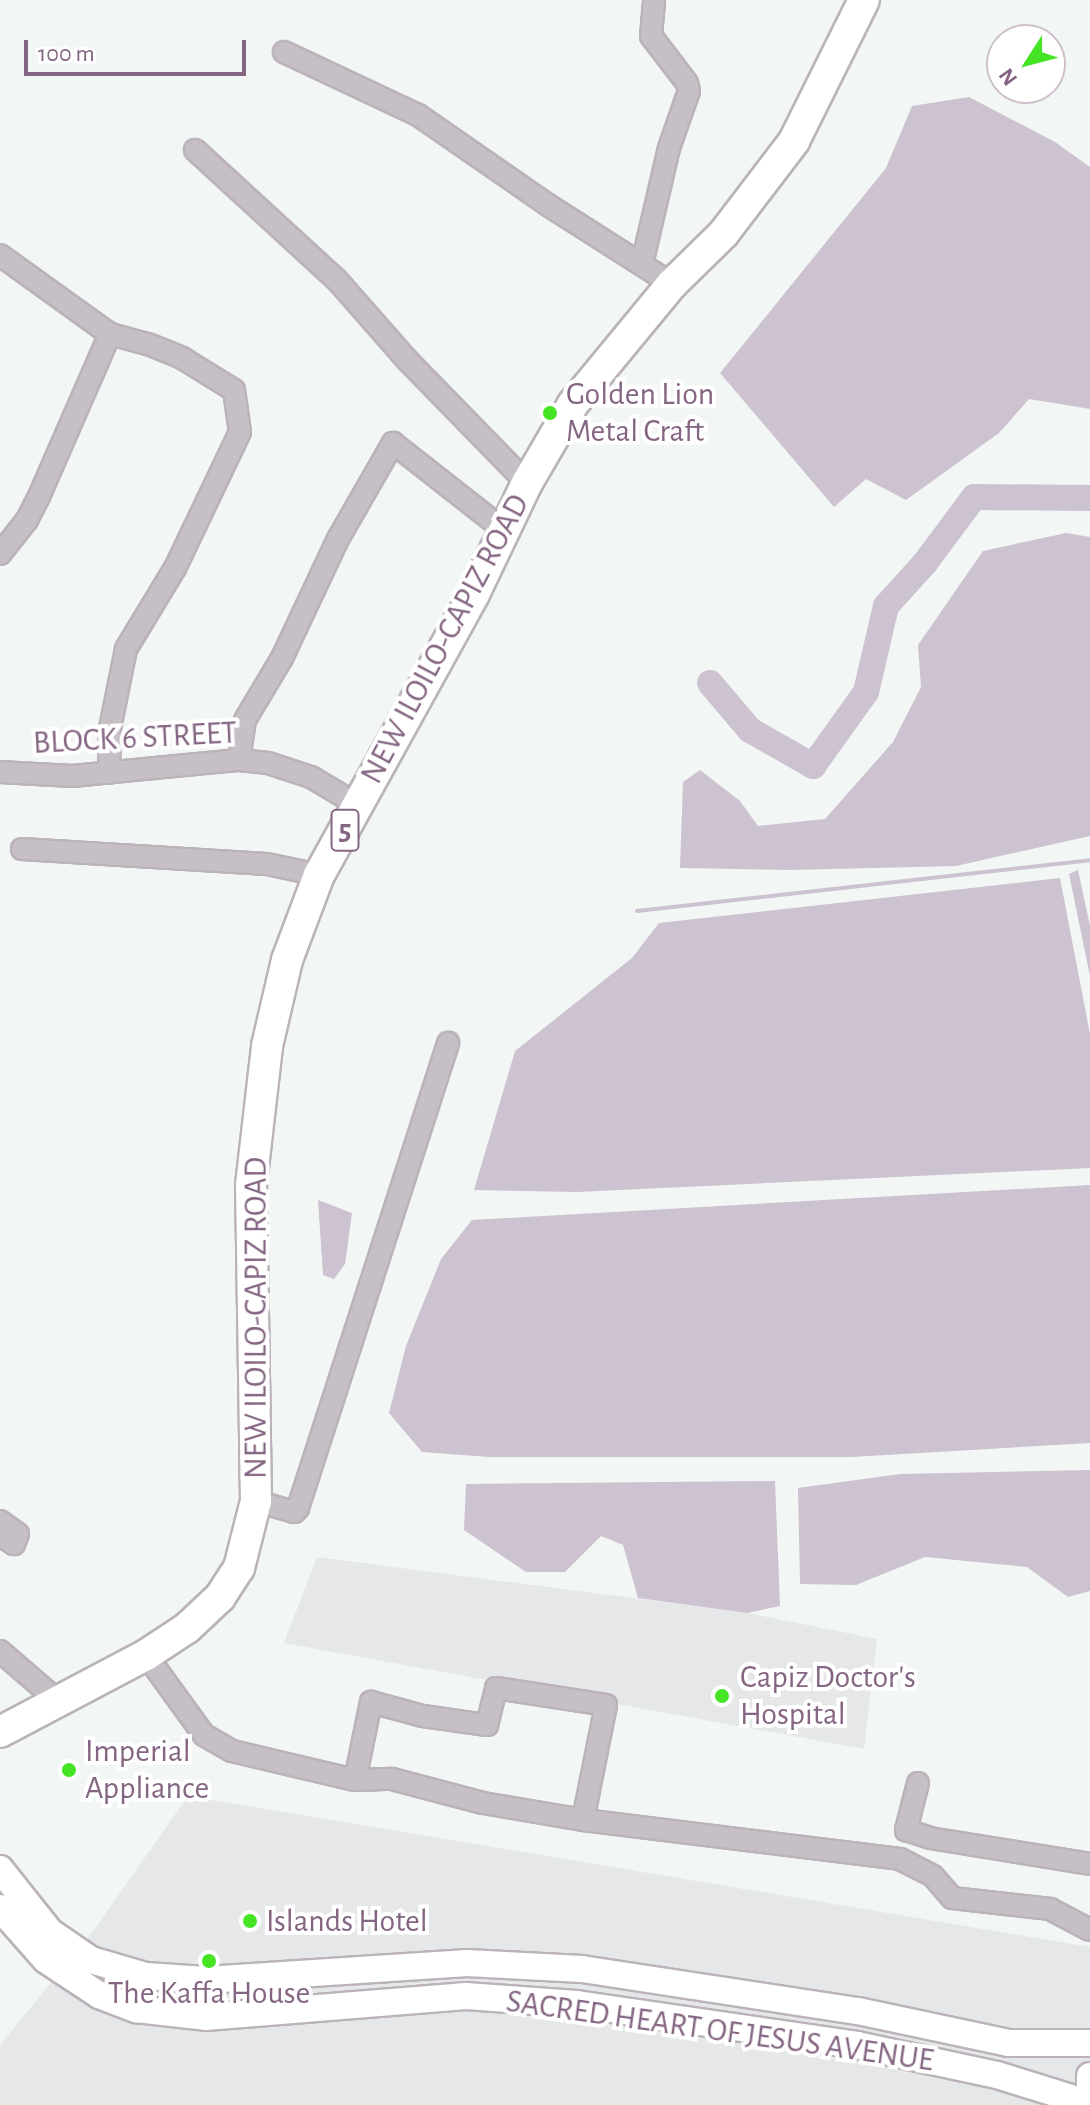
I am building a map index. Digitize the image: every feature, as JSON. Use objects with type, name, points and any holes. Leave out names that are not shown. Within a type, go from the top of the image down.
[{"type":"highway","name":"NEW ILOILO-CAPIZ ROAD","points":[[58,1701],[146,1655],[187,1628],[220,1597],[239,1568],[256,1501],[251,1185],[267,1046],[287,960],[319,875],[527,483],[573,404],[672,284],[724,233],[794,141],[864,0]]},
{"type":"highway","name":"5","points":[[0,1732],[58,1701]]},
{"type":"main road","name":"SACRED HEART OF JESUS AVENUE","points":[[0,1869],[16,1917],[46,1960],[99,1995],[136,2009],[206,2017],[466,1996],[577,2004],[857,2045],[997,2075],[1090,2104]]},
{"type":"main road","name":"SACRED HEART OF JESUS AVENUE","points":[[16,1917],[50,1932],[91,1960],[111,1968],[171,1979],[350,1972],[467,1963],[582,1969],[858,2011],[1008,2043],[1090,2043]]},
{"type":"main road","points":[[350,1972],[353,2004]]},
{"type":"main road","points":[[171,1979],[172,2013]]},
{"type":"main road","points":[[1090,2076],[1090,2086]]},
{"type":"street","points":[[642,264],[669,148],[689,91],[681,74],[651,36],[654,0]]},
{"type":"street","points":[[284,52],[418,115],[548,205],[672,284]]},
{"type":"street","points":[[195,150],[336,279],[408,361],[527,483]]},
{"type":"street","points":[[0,280],[2,257]]},
{"type":"street","points":[[2,257],[110,334],[182,358],[234,390],[240,432],[175,568],[126,649],[110,728],[109,773]]},
{"type":"street","points":[[0,554],[27,520],[40,494],[110,334]]},
{"type":"street","points":[[239,760],[245,720],[282,658],[338,539],[393,443],[504,530]]},
{"type":"street","name":"BLOCK 6 STREET","points":[[0,772],[109,773],[144,766],[239,760],[268,763],[311,777],[358,805]]},
{"type":"street","points":[[22,849],[267,864],[319,875]]},
{"type":"street","points":[[256,1501],[294,1512],[298,1508],[448,1043]]},
{"type":"street","points":[[0,1521],[18,1534],[14,1544],[0,1535]]},
{"type":"street","points":[[0,1651],[58,1701]]},
{"type":"street","points":[[146,1655],[204,1735],[232,1751],[355,1780],[392,1779],[483,1803],[583,1820],[900,1859],[933,1876],[952,1898],[1050,1909],[1090,1930]]},
{"type":"street","points":[[355,1780],[371,1702],[423,1716],[487,1725],[496,1688],[606,1705],[583,1820]]},
{"type":"street","points":[[900,1859],[918,1783]]},
{"type":"street","points":[[906,1830],[930,1838],[1090,1864]]},
{"type":"shaded area","points":[[969,97],[1055,142],[1090,167],[1090,409],[1029,399],[999,433],[906,500],[866,479],[834,507],[720,373],[886,168],[912,106]]},
{"type":"shaded area","points":[[1066,533],[1090,537],[1090,836],[956,866],[790,870],[680,868],[683,782],[700,770],[740,801],[758,826],[825,819],[893,742],[921,687],[918,645],[983,551]]},
{"type":"shaded area","points":[[1078,870],[1090,926],[1090,976],[1069,874]]},
{"type":"shaded area","points":[[1060,878],[1090,1034],[1090,1168],[577,1192],[474,1190],[515,1051],[632,958],[659,923]]},
{"type":"shaded area","points":[[1090,1185],[1090,1443],[852,1457],[489,1457],[422,1452],[389,1413],[406,1346],[441,1259],[472,1220]]},
{"type":"shaded area","points":[[318,1200],[352,1213],[345,1264],[334,1279],[323,1275]]},
{"type":"shaded area","points":[[1090,1470],[1090,1591],[1068,1597],[1027,1567],[925,1557],[856,1585],[800,1584],[798,1488],[900,1474]]},
{"type":"shaded area","points":[[775,1481],[780,1606],[747,1613],[638,1598],[623,1545],[601,1536],[565,1572],[526,1572],[464,1530],[466,1484]]},
{"type":"shaded area","name":"Capiz Doctor's Hospital","points":[[317,1557],[747,1613],[877,1639],[864,1749],[284,1643]]},
{"type":"shaded area","points":[[188,1796],[1090,1947],[1090,2105],[0,2105],[0,2045],[94,1930]]},
{"type":"waterway","points":[[710,683],[750,730],[813,766],[866,692],[886,606],[925,563],[974,497],[1090,498]]},
{"type":"waterway","points":[[637,911],[1090,860]]},
{"type":"place","name":"Golden Lion Metal Craft","points":[[550,413]]},
{"type":"place","name":"Capiz Doctor's Hospital","points":[[722,1696]]},
{"type":"place","name":"Imperial Appliance","points":[[69,1770]]},
{"type":"place","name":"Islands Hotel","points":[[250,1921]]},
{"type":"place","name":"The Kaffa House","points":[[209,1961]]}]
